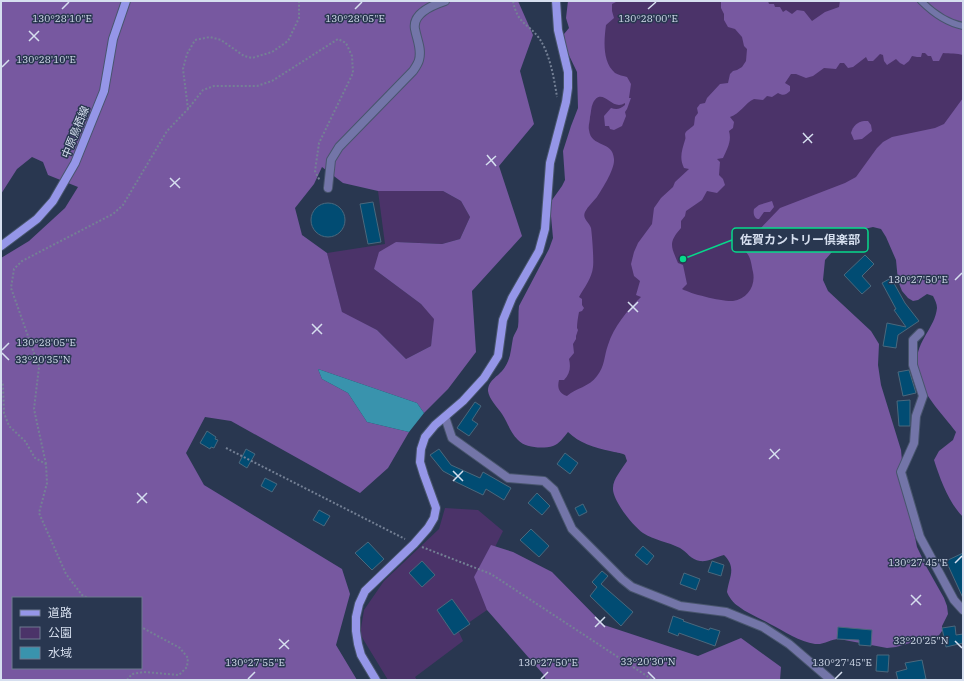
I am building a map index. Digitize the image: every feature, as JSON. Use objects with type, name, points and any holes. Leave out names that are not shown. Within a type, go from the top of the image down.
[{"type":"street","name":"中原鳥栖線","points":[[1,246],[37,219],[53,201],[75,163],[104,92],[113,39],[126,1]]},
{"type":"street","points":[[328,188],[331,160],[338,147],[413,71],[419,61],[420,46],[414,27],[418,16],[431,6],[445,1]]},
{"type":"street","points":[[376,680],[361,655],[358,644],[356,617],[359,604],[365,591],[414,544],[428,528],[434,518],[436,508],[420,462],[421,449],[425,437],[435,425],[463,401],[484,378],[498,356],[503,320],[512,298],[539,251],[545,229],[550,163],[566,102],[568,88],[568,72],[558,30],[556,1]]},
{"type":"street","points":[[920,334],[913,340],[912,365],[923,396],[916,416],[914,443],[902,472],[920,537],[954,600],[963,610]]},
{"type":"street","points":[[445,416],[452,438],[508,478],[544,481],[554,490],[572,530],[632,587],[680,606],[726,612],[763,627],[789,644],[831,680]]},
{"type":"lane","points":[[921,1],[932,12],[955,25],[963,26]]},
{"type":"path","points":[[188,109],[183,69],[187,54],[196,40],[210,37],[220,40],[244,56],[252,58],[272,52],[288,40],[299,18],[299,1]]},
{"type":"path","points":[[513,1],[515,10],[520,20],[538,37],[544,47],[553,76],[557,97],[566,102]]},
{"type":"path","points":[[86,597],[82,595],[66,574],[39,513],[47,483],[46,464],[34,409],[39,367],[11,288],[14,269],[22,261],[113,214],[123,205],[167,131],[188,109],[203,90],[214,86],[257,86],[272,81],[338,39],[346,43],[352,56],[353,73],[319,143],[315,171],[319,180],[328,188]]},
{"type":"path","points":[[1,380],[3,385],[4,412],[9,426],[25,441],[35,458],[46,464]]},
{"type":"path","points":[[226,448],[414,544],[491,574],[654,680]]},
{"type":"path","points":[[127,680],[132,674],[144,672],[179,675],[187,667],[188,658],[180,648],[142,628]]},
{"type":"green space","points":[[595,1],[963,1],[963,154],[837,211],[634,430],[532,391],[575,187]]},
{"type":"green space","points":[[378,191],[443,191],[461,201],[470,217],[460,239],[442,244],[396,242],[374,269],[421,304],[435,319],[431,346],[406,359],[377,330],[342,313],[327,253],[385,244]]},
{"type":"green space","points":[[445,508],[478,510],[503,531],[490,557],[487,610],[458,630],[463,641],[415,677],[417,680],[388,680],[360,634],[364,610],[384,581],[439,529]]},
{"type":"shaded area","points":[[1,1],[518,1],[533,35],[520,71],[534,124],[499,166],[522,236],[472,291],[476,352],[448,389],[424,413],[417,403],[318,369],[322,379],[348,393],[367,422],[409,432],[388,468],[360,493],[231,421],[205,417],[186,453],[204,485],[342,569],[350,594],[336,645],[357,680],[1,680],[1,258],[29,241],[65,208],[78,187],[48,175],[43,162],[32,157],[17,169],[1,194]],"holes":[[[322,167],[343,183],[378,191],[443,191],[461,201],[470,217],[460,239],[442,244],[396,242],[379,252],[374,269],[421,304],[434,319],[431,346],[406,359],[377,330],[342,312],[327,253],[302,235],[295,208],[314,184]]]},
{"type":"shaded area","points":[[568,1],[618,1],[612,4],[614,18],[606,25],[605,50],[608,63],[611,68],[616,74],[627,77],[631,84],[629,98],[631,98],[625,112],[626,116],[622,126],[614,130],[610,129],[609,126],[605,126],[604,116],[611,108],[620,108],[625,105],[625,103],[620,105],[615,104],[605,98],[599,97],[593,103],[591,108],[589,130],[591,136],[610,149],[613,153],[614,163],[605,184],[584,214],[585,219],[591,228],[593,267],[589,279],[579,297],[582,299],[582,305],[584,308],[579,312],[577,326],[578,330],[573,344],[574,353],[569,359],[569,373],[564,380],[559,380],[559,390],[567,396],[590,383],[597,376],[602,368],[608,345],[617,325],[641,297],[636,295],[640,281],[634,276],[631,264],[634,252],[638,243],[652,224],[654,208],[661,198],[673,187],[675,182],[689,169],[684,168],[682,154],[685,134],[694,125],[695,117],[698,113],[697,108],[700,104],[705,103],[707,98],[720,84],[728,83],[730,74],[742,67],[746,61],[747,49],[744,46],[742,37],[735,29],[728,27],[724,20],[721,1],[768,1],[769,4],[774,4],[775,7],[780,7],[783,12],[786,10],[792,14],[797,10],[804,11],[812,21],[825,12],[839,7],[840,1],[963,1],[963,55],[943,53],[939,61],[933,61],[931,56],[922,53],[921,57],[912,56],[904,65],[896,59],[887,65],[884,61],[883,55],[880,54],[873,61],[868,61],[866,57],[853,67],[848,68],[844,63],[840,63],[836,69],[824,68],[813,76],[806,78],[796,74],[791,74],[785,83],[790,86],[790,91],[784,95],[778,93],[772,97],[767,96],[763,100],[754,99],[734,116],[730,117],[734,122],[733,128],[729,131],[729,145],[723,158],[717,159],[720,162],[719,175],[723,179],[725,185],[717,193],[707,191],[702,200],[686,211],[685,216],[681,221],[681,228],[672,241],[672,248],[678,263],[683,265],[687,284],[682,289],[715,299],[733,301],[738,300],[746,295],[752,287],[754,277],[750,260],[744,250],[744,241],[749,235],[757,232],[780,208],[845,183],[856,177],[883,142],[892,137],[935,128],[944,124],[963,98],[963,517],[949,498],[934,460],[939,451],[953,440],[956,432],[938,410],[922,386],[917,368],[917,359],[921,343],[933,323],[937,308],[933,296],[927,294],[918,300],[913,301],[908,298],[902,291],[898,281],[896,260],[886,237],[881,229],[873,227],[860,230],[832,252],[825,260],[823,280],[828,291],[871,331],[879,344],[878,365],[881,385],[901,450],[904,482],[917,547],[947,606],[948,614],[942,626],[942,631],[937,638],[887,648],[839,639],[821,644],[815,644],[798,639],[750,614],[734,603],[727,592],[731,568],[724,555],[706,561],[697,560],[692,558],[680,548],[643,533],[629,519],[619,506],[613,488],[616,478],[627,461],[625,455],[588,444],[572,436],[568,432],[553,446],[539,448],[525,445],[515,437],[492,400],[488,391],[490,383],[507,364],[513,338],[518,327],[519,306],[549,249],[553,238],[550,205],[565,180],[563,151],[578,108],[577,72],[565,47],[564,34],[569,28],[566,18]]},
{"type":"shaded area","points":[[868,121],[871,125],[872,131],[862,139],[854,140],[851,133],[853,128],[857,123]]},
{"type":"shaded area","points":[[772,201],[774,207],[770,212],[764,212],[759,219],[755,217],[754,209],[759,205]]},
{"type":"shaded area","points":[[491,545],[513,552],[552,572],[604,625],[698,656],[741,638],[781,667],[780,680],[546,680],[543,674],[487,610],[474,577]]},
{"type":"water","points":[[318,369],[417,403],[424,413],[409,432],[367,422],[348,393],[322,379]]},
{"type":"building","points":[[373,202],[381,242],[368,244],[360,204]]},
{"type":"building","points":[[328,203],[340,208],[345,220],[340,232],[328,237],[316,232],[311,220],[316,208]]},
{"type":"building","points":[[865,255],[874,264],[862,276],[871,286],[862,294],[844,275]]},
{"type":"building","points":[[891,278],[905,303],[919,321],[898,335],[896,348],[883,346],[887,323],[906,327],[894,310],[896,309],[882,283]]},
{"type":"building","points":[[909,370],[916,393],[903,396],[898,372]]},
{"type":"building","points":[[910,400],[910,426],[899,426],[897,401]]},
{"type":"building","points":[[475,402],[481,406],[472,420],[478,424],[469,436],[457,428]]},
{"type":"building","points":[[207,431],[218,440],[214,448],[211,447],[210,449],[200,443]]},
{"type":"building","points":[[246,449],[255,454],[247,468],[239,463]]},
{"type":"building","points":[[439,449],[451,465],[480,478],[483,472],[511,488],[504,500],[486,489],[483,495],[454,481],[456,478],[443,471],[430,455]]},
{"type":"building","points":[[565,453],[578,463],[570,474],[557,464]]},
{"type":"building","points":[[265,478],[277,484],[272,492],[261,486]]},
{"type":"building","points":[[537,493],[550,506],[542,515],[528,503]]},
{"type":"building","points":[[583,504],[587,512],[579,516],[575,508]]},
{"type":"building","points":[[319,510],[330,516],[324,526],[313,520]]},
{"type":"building","points":[[531,529],[549,546],[539,557],[520,540]]},
{"type":"building","points":[[368,542],[384,559],[372,570],[355,553]]},
{"type":"building","points":[[643,546],[654,556],[647,565],[635,555]]},
{"type":"building","points":[[963,553],[963,598],[946,561]]},
{"type":"building","points":[[422,561],[435,575],[422,587],[409,573]]},
{"type":"building","points":[[712,561],[724,565],[721,576],[708,572]]},
{"type":"building","points":[[602,571],[608,576],[601,584],[633,612],[621,626],[590,596],[597,587],[592,582]]},
{"type":"building","points":[[684,573],[700,579],[696,590],[680,584]]},
{"type":"building","points":[[452,599],[470,624],[454,635],[437,610]]},
{"type":"building","points":[[673,616],[709,630],[710,628],[720,631],[715,646],[679,633],[678,636],[668,632]]},
{"type":"building","points":[[955,626],[956,635],[963,634],[963,643],[946,647],[942,628]]},
{"type":"building","points":[[838,627],[872,630],[871,646],[859,645],[859,640],[837,639]]},
{"type":"building","points":[[877,655],[889,655],[888,672],[876,671]]},
{"type":"building","points":[[922,660],[926,679],[898,680],[896,672],[907,669],[905,663]]},
{"type":"place","name":"佐賀カントリー倶楽部","points":[[683,259]]}]
